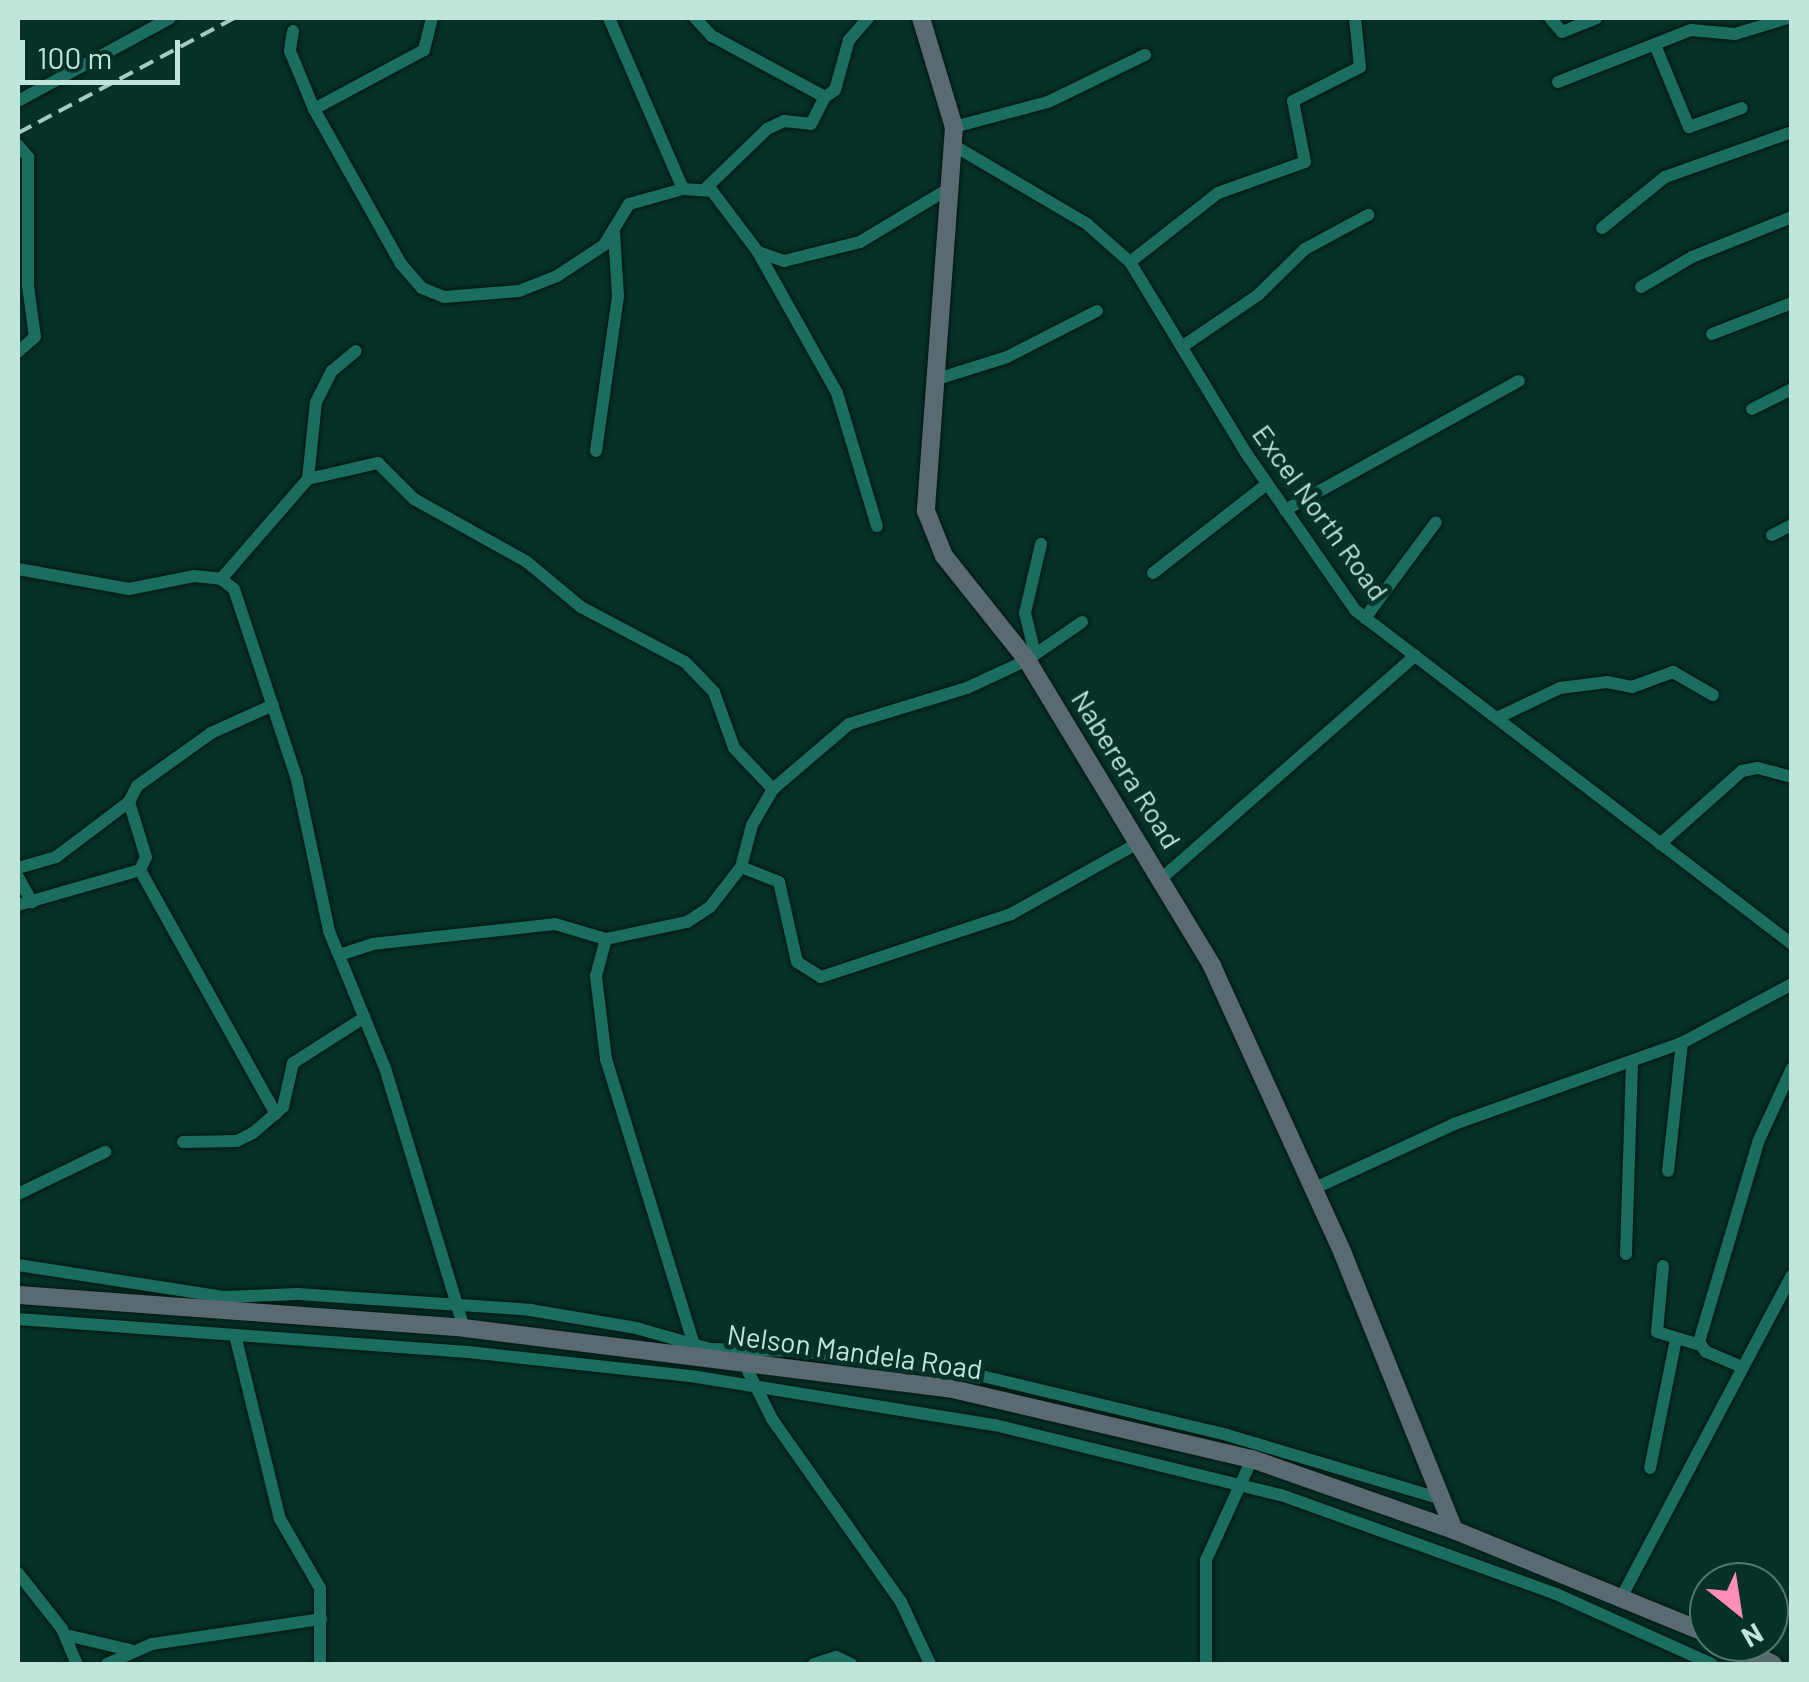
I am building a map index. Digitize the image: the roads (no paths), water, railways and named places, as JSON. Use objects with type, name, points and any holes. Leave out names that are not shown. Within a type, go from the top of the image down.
[{"type":"main road","name":"Naberera Road","points":[[922,18],[954,136],[926,511],[954,570],[1031,657],[1212,966],[1313,1189],[1454,1530]]},
{"type":"main road","name":"Nelson Mandela Road","points":[[18,1295],[464,1328],[919,1383],[1252,1458],[1454,1530],[1689,1625]]},
{"type":"street","points":[[18,101],[170,18]]},
{"type":"street","points":[[314,109],[424,50],[432,18]]},
{"type":"street","points":[[609,18],[683,189]]},
{"type":"street","points":[[695,18],[712,36],[825,97]]},
{"type":"street","points":[[294,31],[290,51],[314,109],[401,264],[430,293],[468,298],[532,286],[584,262],[614,233],[629,204],[683,189],[706,188],[768,129],[784,122],[811,124],[825,97],[834,90],[849,40],[868,18]]},
{"type":"street","points":[[1130,262],[1218,193],[1305,162],[1293,102],[1360,67],[1355,18]]},
{"type":"street","points":[[1550,18],[1562,32],[1596,18]]},
{"type":"street","points":[[1558,82],[1700,28],[1735,34],[1788,18]]},
{"type":"street","points":[[1655,45],[1689,127],[1742,108]]},
{"type":"street","points":[[954,136],[1048,102],[1145,55]]},
{"type":"street","points":[[1602,228],[1665,177],[1792,132]]},
{"type":"street","name":"Excel North Road","points":[[954,136],[1088,224],[1130,262],[1267,484],[1365,618],[1792,944]]},
{"type":"street","points":[[18,146],[28,157],[28,286],[36,337],[18,352]]},
{"type":"street","points":[[706,188],[758,252],[837,393],[877,526]]},
{"type":"street","points":[[758,252],[784,260],[854,244],[950,188]]},
{"type":"street","points":[[1184,346],[1258,295],[1305,249],[1368,215]]},
{"type":"street","points":[[1642,287],[1692,257],[1792,217]]},
{"type":"street","points":[[596,451],[618,296],[614,233]]},
{"type":"street","points":[[1712,334],[1792,303]]},
{"type":"street","points":[[937,379],[1006,357],[1096,310]]},
{"type":"street","points":[[308,479],[316,402],[332,371],[356,352]]},
{"type":"street","points":[[1285,510],[1519,381]]},
{"type":"street","points":[[1752,408],[1792,389]]},
{"type":"street","points":[[221,579],[308,479],[342,467],[383,465],[402,490],[528,562],[581,608],[669,650],[712,688],[734,748],[773,789]]},
{"type":"street","points":[[1153,572],[1267,484]]},
{"type":"street","points":[[1365,618],[1436,522]]},
{"type":"street","points":[[1772,534],[1792,526]]},
{"type":"street","points":[[1031,657],[1025,614],[1041,544]]},
{"type":"street","points":[[18,568],[128,589],[194,576],[221,579],[243,609],[273,705],[339,955],[366,1017],[464,1328]]},
{"type":"street","points":[[339,955],[372,944],[556,924],[606,939],[701,916],[742,867],[752,825],[773,789],[849,724],[967,688],[1031,657],[1082,622]]},
{"type":"street","points":[[1162,878],[1415,656]]},
{"type":"street","points":[[1497,718],[1560,688],[1607,682],[1632,687],[1673,672],[1713,695]]},
{"type":"street","points":[[18,868],[56,857],[129,802],[136,786],[163,764],[273,705]]},
{"type":"street","points":[[1660,844],[1742,771],[1758,768],[1792,778]]},
{"type":"street","points":[[129,802],[146,856],[140,870]]},
{"type":"street","points":[[742,867],[779,882],[793,953],[806,973],[821,978],[1011,914],[1140,842]]},
{"type":"street","points":[[18,877],[25,904],[140,870]]},
{"type":"street","points":[[140,870],[276,1114]]},
{"type":"street","points":[[606,939],[596,976],[606,1059],[694,1345]]},
{"type":"street","points":[[1313,1189],[1454,1124],[1682,1044],[1792,984]]},
{"type":"street","points":[[183,1142],[242,1139],[276,1114],[293,1063],[366,1017]]},
{"type":"street","points":[[1668,1171],[1682,1044]]},
{"type":"street","points":[[1626,1254],[1632,1062]]},
{"type":"street","points":[[1700,1345],[1760,1140],[1792,1068]]},
{"type":"street","points":[[18,1194],[105,1152]]},
{"type":"street","points":[[18,1265],[224,1297],[298,1294],[565,1314],[694,1345],[956,1370],[1228,1435],[1442,1499]]},
{"type":"street","points":[[1663,1266],[1656,1332],[1700,1345],[1742,1367]]},
{"type":"street","points":[[1622,1596],[1792,1275]]},
{"type":"street","points":[[18,1320],[468,1352],[752,1386],[969,1420],[1238,1481],[1556,1594],[1689,1659]]},
{"type":"street","points":[[235,1335],[280,1519],[320,1588],[320,1664]]},
{"type":"street","points":[[1650,1468],[1676,1339]]},
{"type":"street","points":[[744,1362],[752,1386],[890,1584],[930,1664]]},
{"type":"street","points":[[1206,1664],[1206,1560],[1238,1481],[1252,1458]]},
{"type":"street","points":[[18,1572],[66,1636],[77,1664]]},
{"type":"street","points":[[66,1636],[130,1650],[321,1619]]},
{"type":"street","points":[[107,1664],[130,1650]]},
{"type":"street","points":[[814,1664],[836,1657],[851,1664]]},
{"type":"railway","points":[[18,133],[234,18]]}]
